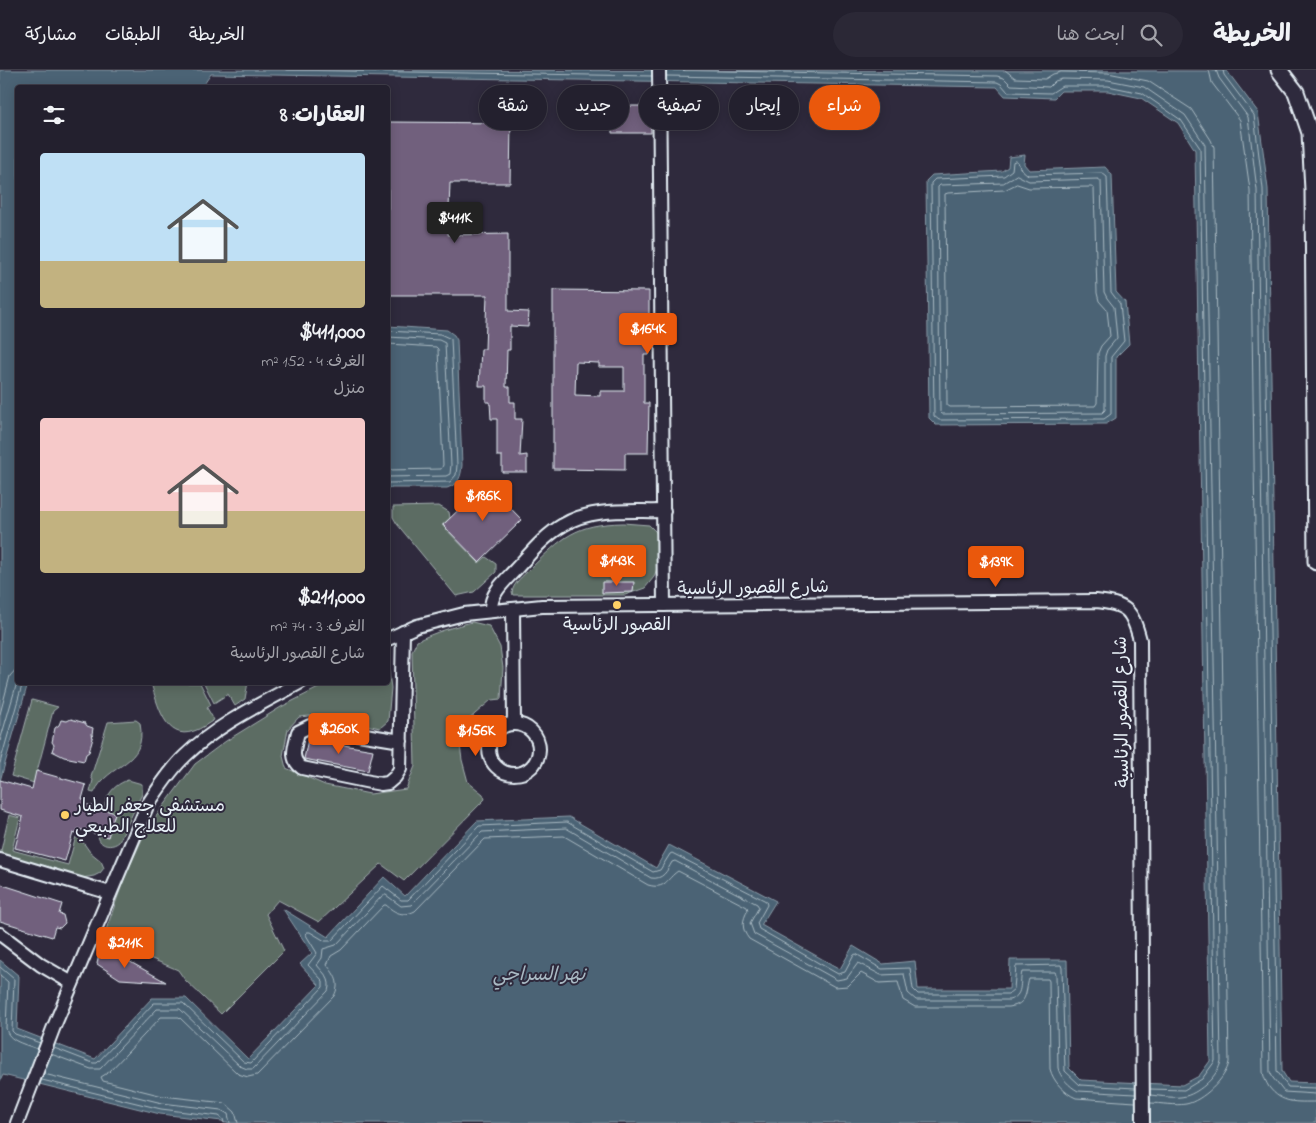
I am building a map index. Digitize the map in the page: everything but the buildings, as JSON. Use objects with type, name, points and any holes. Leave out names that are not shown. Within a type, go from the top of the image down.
[{"type":"main road","points":[[1280,70],[1296,92],[1310,133],[1313,190],[1316,562]]},
{"type":"street","name":"شارع القصور الرئاسية","points":[[659,70],[664,605]]},
{"type":"street","points":[[491,611],[492,602],[499,587],[543,541],[563,525],[595,513],[664,511]]},
{"type":"street","name":"شارع القصور الرئاسية","points":[[390,638],[417,626],[464,614],[542,606],[1096,601],[1112,603],[1127,610],[1135,620],[1140,640],[1143,1123]]},
{"type":"street","points":[[513,609],[514,724]]},
{"type":"street","points":[[401,741],[310,726],[298,732],[294,758],[296,764],[302,768],[381,784],[388,783],[395,777],[400,769],[401,741],[403,632]]},
{"type":"street","points":[[18,1123],[53,1029],[148,804],[163,781],[184,756],[210,734],[295,685]]},
{"type":"street","points":[[514,724],[530,730],[535,736],[539,753],[536,761],[524,772],[508,774],[500,771],[490,758],[488,750],[493,735],[499,729],[514,724]]},
{"type":"street","points":[[0,860],[110,893]]},
{"type":"street","points":[[0,934],[41,965],[72,983]]},
{"type":"green space","points":[[439,506],[449,512],[450,518],[442,525],[479,563],[486,557],[496,564],[496,572],[474,592],[456,596],[393,517],[393,507]]},
{"type":"green space","points":[[623,523],[649,525],[658,537],[657,568],[654,577],[645,588],[625,595],[513,595],[514,586],[519,580],[552,548],[571,534],[593,526]]},
{"type":"green space","points":[[472,622],[489,626],[500,647],[503,668],[501,699],[491,700],[467,721],[459,738],[468,782],[483,794],[485,799],[404,881],[381,864],[319,922],[278,900],[266,914],[284,951],[221,1014],[185,980],[178,970],[133,951],[129,947],[119,948],[101,944],[124,879],[146,830],[195,764],[226,741],[281,707],[324,685],[390,685],[390,680],[391,688],[388,721],[380,728],[319,715],[299,717],[288,729],[283,756],[286,768],[325,785],[370,794],[406,789],[415,766],[412,651],[417,641]]},
{"type":"green space","points":[[152,685],[201,685],[211,705],[207,708],[214,720],[202,728],[184,733],[176,731],[169,726],[160,709]]},
{"type":"green space","points":[[205,685],[247,685],[245,699],[235,706],[228,694],[214,703]]},
{"type":"green space","points":[[32,700],[58,707],[53,711],[34,783],[11,776]]},
{"type":"green space","points":[[136,720],[140,723],[141,737],[138,748],[133,756],[108,775],[94,793],[90,792],[93,780],[91,777],[108,722]]},
{"type":"green space","points":[[128,780],[142,784],[142,794],[119,842],[110,846],[103,844],[98,835],[106,801],[116,787]]},
{"type":"green space","points":[[9,815],[20,818],[12,850],[68,865],[76,837],[80,838],[90,852],[101,861],[104,868],[94,876],[82,878],[0,855]]},
{"type":"water","name":"نهر السراجي","points":[[0,70],[1227,71],[1258,112],[1268,189],[1282,1071],[1289,1082],[1316,1083],[1316,1123],[225,1123],[222,1121],[160,1114],[3,1075],[0,1081],[0,960],[19,976],[17,1029],[95,1059],[152,998],[186,998],[248,1059],[319,985],[300,964],[312,953],[283,909],[328,937],[384,877],[405,896],[477,821],[569,817],[656,868],[669,845],[776,901],[761,925],[840,969],[853,946],[883,964],[915,961],[918,989],[1009,989],[1010,960],[1067,960],[1069,1068],[1081,1080],[1182,1085],[1199,1076],[1210,1061],[1195,150],[1178,123],[1141,98],[1108,91],[1061,91],[1054,98],[1005,96],[997,87],[211,74],[203,85],[15,85],[15,685],[27,685],[0,781]]},
{"type":"water","points":[[1025,155],[1024,164],[1029,170],[1105,167],[1112,175],[1116,292],[1125,302],[1129,344],[1116,357],[1116,418],[1106,424],[936,425],[929,418],[926,181],[932,175],[1002,171],[1008,167],[1009,157]]},
{"type":"water","points":[[390,326],[447,330],[457,340],[462,465],[459,480],[447,488],[390,488]]},
{"type":"place","name":"القصور الرئاسية","points":[[617,605]]},
{"type":"place","name":"مستشفى جعفر الطيار للعلاج الطبيعي","points":[[65,815]]}]
